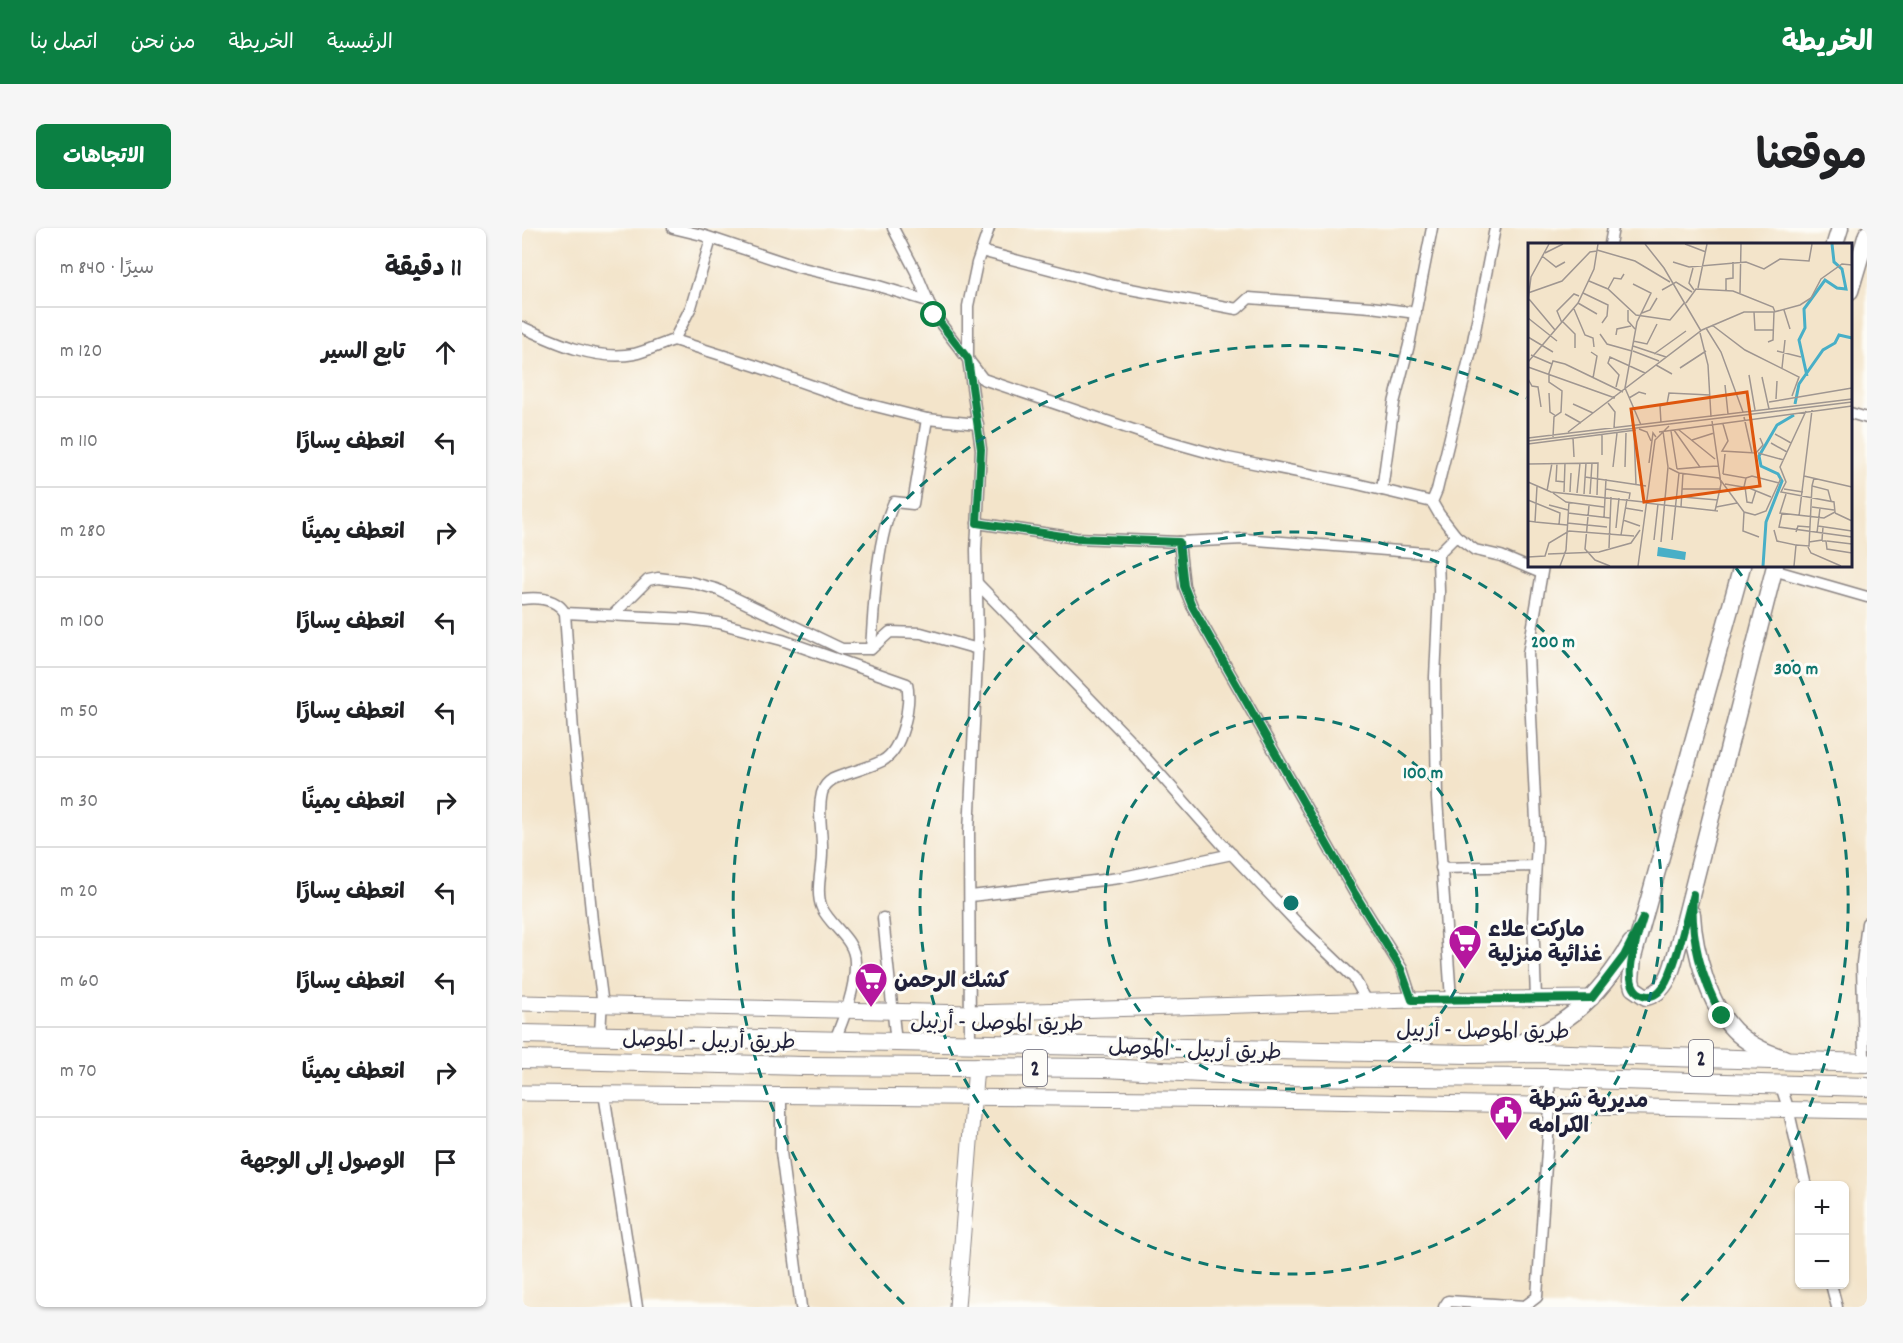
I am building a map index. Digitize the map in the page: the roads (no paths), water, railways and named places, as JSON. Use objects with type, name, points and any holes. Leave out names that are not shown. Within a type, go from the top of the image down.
[{"type":"highway","name":"طريق الموصل - أربيل","points":[[522,1034],[1468,1054],[1536,1053],[1809,1062],[1866,1059]]},
{"type":"highway","name":"طريق أربيل - الموصل","points":[[522,1059],[1104,1068],[1258,1076],[1549,1078],[1867,1087]]},
{"type":"main road","points":[[1835,243],[1840,228]]},
{"type":"main road","points":[[1852,287],[1867,234]]},
{"type":"main road","points":[[1742,567],[1633,957],[1631,980],[1633,988],[1646,997],[1655,995],[1666,982],[1693,894],[1774,568]]},
{"type":"main road","points":[[1693,894],[1693,930],[1697,951],[1709,990],[1722,1016],[1731,1029],[1759,1050],[1783,1058],[1809,1062]]},
{"type":"main road","points":[[1468,1054],[1506,1047],[1535,1037],[1565,1020],[1592,998],[1624,956],[1643,918]]},
{"type":"main road","points":[[522,1003],[970,1013],[1367,1001],[1592,998]]},
{"type":"main road","points":[[957,1307],[976,1066]]},
{"type":"main road","points":[[522,1093],[1260,1100],[1867,1111]]},
{"type":"street","points":[[673,228],[705,234],[798,267],[875,285],[928,301]]},
{"type":"street","points":[[893,228],[916,272],[934,315],[983,379],[1157,438],[1228,458],[1432,502],[1456,536],[1475,550],[1528,564]]},
{"type":"street","points":[[970,1043],[969,832],[978,649],[977,523],[981,449],[968,359],[968,306],[989,228]]},
{"type":"street","points":[[1382,490],[1394,403],[1416,313],[1432,228]]},
{"type":"street","points":[[1432,502],[1471,351],[1495,228]]},
{"type":"street","points":[[1610,243],[1613,228]]},
{"type":"street","points":[[674,340],[691,307],[705,234]]},
{"type":"street","points":[[981,251],[1114,286],[1237,309],[1249,298],[1371,307],[1416,313]]},
{"type":"street","points":[[522,327],[548,339],[598,355],[634,354],[674,340],[756,366],[855,402],[927,419],[978,424]]},
{"type":"street","points":[[1852,413],[1867,418]]},
{"type":"street","points":[[871,649],[874,604],[886,520],[894,502],[913,504],[927,419]]},
{"type":"street","points":[[977,523],[1076,538],[1179,542],[1244,539],[1438,554]]},
{"type":"street","points":[[1451,999],[1437,799],[1435,677],[1439,592],[1438,554],[1456,536]]},
{"type":"street","points":[[1179,542],[1184,586],[1192,606],[1354,892],[1401,969],[1412,1000]]},
{"type":"street","points":[[1774,568],[1867,597]]},
{"type":"street","points":[[1536,998],[1533,917],[1537,842],[1528,654],[1542,569]]},
{"type":"street","points":[[614,614],[648,580],[658,578],[690,582],[716,589],[842,649],[871,649],[890,632],[921,633],[978,649]]},
{"type":"street","points":[[977,583],[1128,738],[1232,855],[1354,978],[1367,1001]]},
{"type":"street","points":[[522,599],[548,600],[561,606],[565,613],[573,731],[602,1005],[600,1035]]},
{"type":"street","points":[[565,613],[614,614],[719,623],[782,640],[907,684],[909,692],[907,716],[891,753],[884,760],[833,779],[822,791],[819,893],[822,908],[836,929],[850,944],[855,962],[846,1010],[834,1041]]},
{"type":"street","points":[[971,896],[1119,878],[1232,855]]},
{"type":"street","points":[[1441,868],[1535,866]]},
{"type":"street","points":[[883,918],[896,1043]]},
{"type":"street","points":[[1866,1059],[1862,963],[1867,923]]},
{"type":"street","points":[[1444,1307],[1448,1301],[1526,1306],[1537,1297],[1550,1107],[1549,1078]]},
{"type":"street","points":[[1780,1083],[1805,1181]]},
{"type":"street","points":[[604,1093],[637,1307]]},
{"type":"street","points":[[781,1096],[781,1152],[801,1307]]},
{"type":"street","points":[[1832,1289],[1837,1307]]},
{"type":"place","name":"ماركت علاء غذائية منزلية","points":[[1465,970]]},
{"type":"place","name":"كشك الرحمن","points":[[871,1008]]},
{"type":"place","name":"مديرية شرطة الكرامه","points":[[1506,1141]]}]
